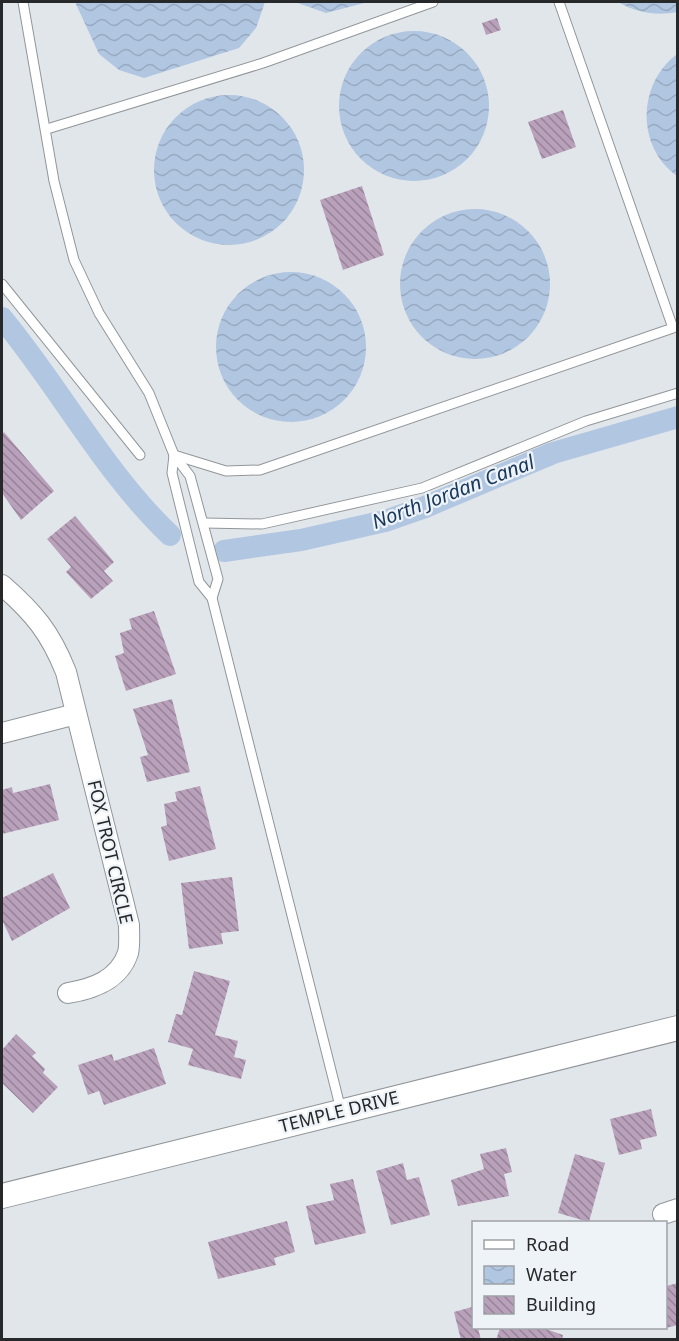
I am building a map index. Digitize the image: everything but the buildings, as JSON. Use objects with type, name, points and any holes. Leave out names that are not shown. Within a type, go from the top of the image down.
[{"type":"street","name":"FOX TROT CIRCLE","points":[[2,585],[41,623],[56,645],[66,672],[129,925],[128,953],[115,974],[92,989],[68,993]]},
{"type":"street","points":[[2,733],[76,714]]},
{"type":"street","name":"TEMPLE DRIVE","points":[[2,1196],[678,1028]]},
{"type":"lane","points":[[23,2],[56,191],[74,260],[99,313],[149,393],[174,455],[190,476],[218,579],[212,598]]},
{"type":"lane","points":[[46,129],[263,63],[433,2]]},
{"type":"lane","points":[[174,455],[226,471],[260,470],[673,328],[559,2]]},
{"type":"lane","points":[[2,284],[140,455]]},
{"type":"lane","points":[[204,523],[262,524],[422,488],[586,421],[678,393]]},
{"type":"lane","points":[[174,455],[172,473],[199,582],[212,598],[341,1111]]},
{"type":"water","points":[[75,2],[265,2],[256,28],[239,48],[144,78],[119,70],[99,54]]},
{"type":"water","points":[[295,2],[368,2],[326,13]]},
{"type":"water","points":[[618,2],[677,2],[677,12],[647,13]]},
{"type":"water","points":[[414,31],[443,36],[456,43],[467,53],[477,64],[484,77],[489,106],[484,135],[477,148],[467,159],[456,169],[443,176],[414,181],[385,176],[372,169],[361,159],[351,148],[344,135],[339,106],[344,77],[351,64],[361,53],[372,43],[385,36]]},
{"type":"water","points":[[677,54],[677,176],[664,164],[654,149],[648,133],[647,115],[654,82]]},
{"type":"water","points":[[229,95],[258,100],[271,107],[282,117],[292,128],[299,141],[304,170],[299,199],[292,212],[282,223],[271,233],[258,240],[229,245],[200,240],[187,233],[176,223],[166,212],[159,199],[154,170],[159,141],[166,128],[176,117],[187,107],[200,100]]},
{"type":"water","points":[[475,209],[504,214],[517,221],[528,231],[538,242],[545,255],[550,284],[545,313],[538,326],[528,337],[517,347],[504,354],[475,359],[446,354],[433,347],[422,337],[412,326],[405,313],[400,284],[405,255],[412,242],[422,231],[433,221],[446,214]]},
{"type":"water","points":[[291,272],[320,277],[333,284],[344,294],[354,305],[361,318],[366,347],[361,376],[354,389],[344,400],[333,410],[320,417],[291,422],[262,417],[249,410],[238,400],[228,389],[221,376],[216,347],[221,318],[228,305],[238,294],[249,284],[262,277]]},
{"type":"waterway","name":"North Jordan Canal","points":[[2,318],[103,457],[146,510],[170,535]]},
{"type":"waterway","name":"North Jordan Canal","points":[[224,551],[301,540],[385,521],[425,507],[553,453],[678,417]]}]
